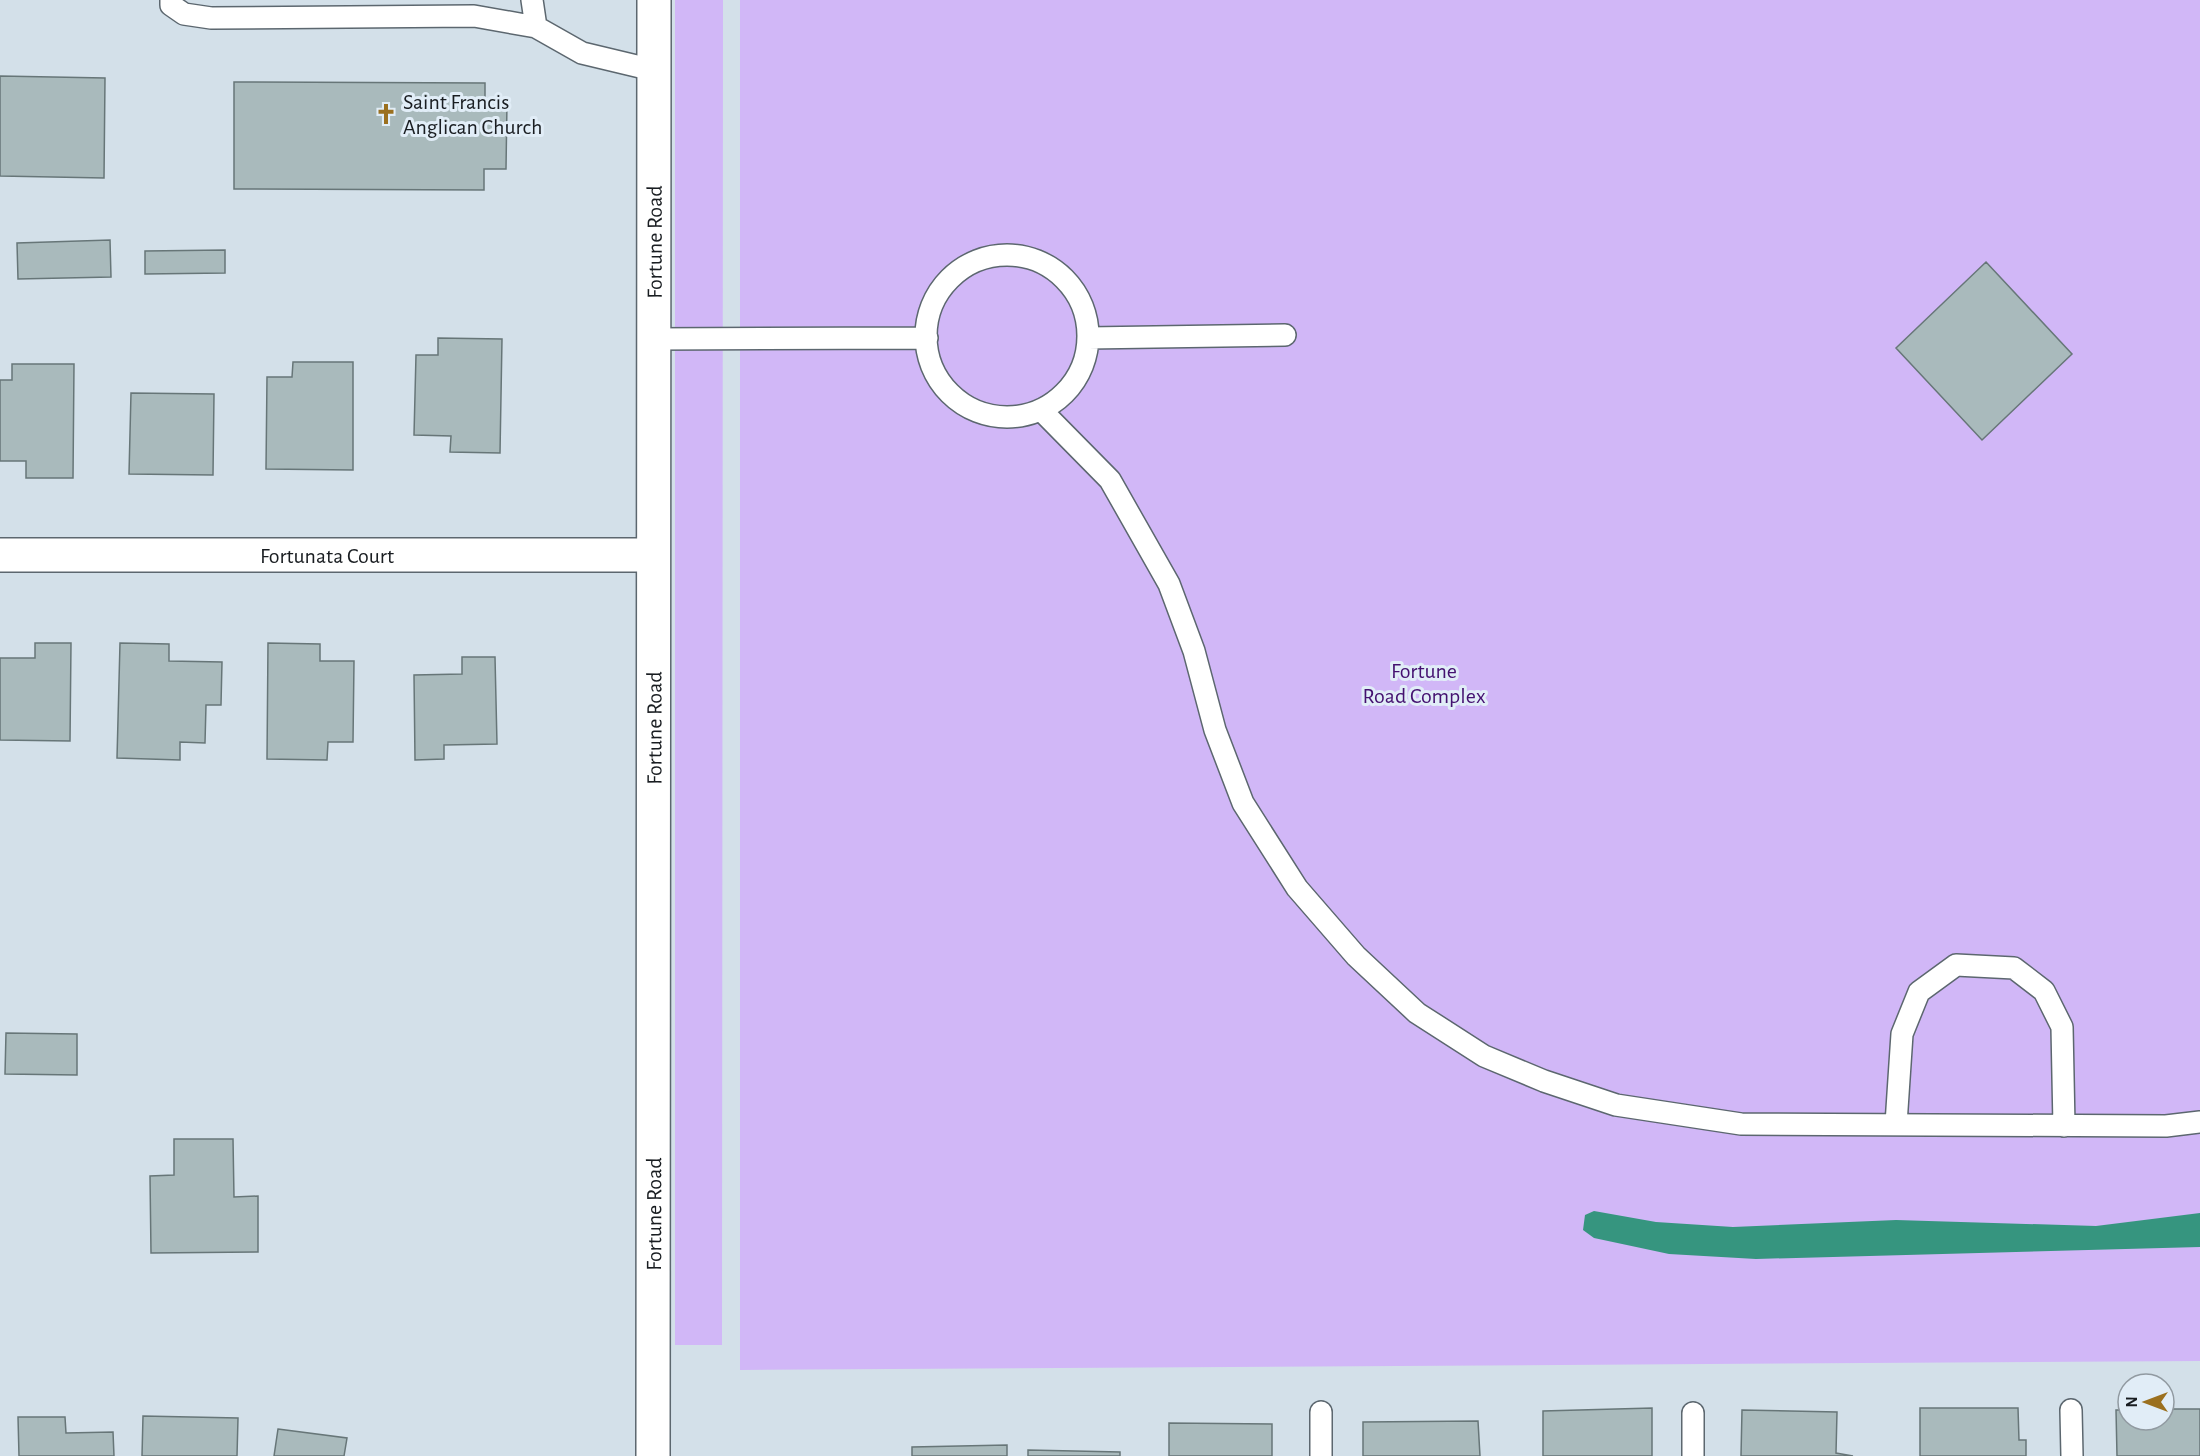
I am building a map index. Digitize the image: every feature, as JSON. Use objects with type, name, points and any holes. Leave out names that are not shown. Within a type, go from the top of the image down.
[{"type":"street","name":"Fortune Road","points":[[653,1456],[654,0]]},
{"type":"street","name":"Fortunata Court","points":[[0,555],[653,555]]},
{"type":"lane","points":[[171,0],[171,5],[184,14],[211,18],[474,16],[536,27],[582,53],[653,70]]},
{"type":"lane","points":[[532,0],[536,27]]},
{"type":"lane","points":[[1000,255],[1035,259],[1059,273],[1078,295],[1088,322],[1088,338],[1088,350],[1082,370],[1066,394],[1042,411],[1016,418],[977,413],[953,398],[936,376],[927,349],[926,329],[934,301],[950,278],[973,262],[1000,255]]},
{"type":"lane","points":[[1088,338],[1285,335]]},
{"type":"lane","points":[[653,339],[927,338]]},
{"type":"lane","points":[[1042,411],[1110,480],[1169,584],[1194,651],[1215,730],[1243,803],[1297,888],[1356,956],[1417,1012],[1484,1056],[1544,1081],[1616,1106],[1741,1124],[2166,1126],[2200,1122]]},
{"type":"lane","points":[[1896,1125],[1902,1034],[1919,992],[1956,965],[2014,968],[2044,991],[2062,1027],[2064,1126]]},
{"type":"lane","points":[[2071,1410],[2072,1456]]},
{"type":"lane","points":[[1321,1412],[1322,1456]]},
{"type":"lane","points":[[1693,1413],[1693,1456]]},
{"type":"green space","points":[[675,0],[723,0],[722,1345],[675,1345]]},
{"type":"green space","name":"Fortune Road Complex","points":[[740,0],[2200,0],[2200,1361],[740,1370]]},
{"type":"shaded area","points":[[1594,1211],[1656,1222],[1733,1227],[1896,1220],[2096,1226],[2200,1213],[2200,1247],[1756,1259],[1669,1254],[1594,1238],[1583,1230],[1585,1215]]},
{"type":"building","points":[[0,76],[105,78],[104,178],[0,176]]},
{"type":"building","points":[[234,82],[485,83],[485,102],[507,102],[506,169],[484,169],[484,190],[234,189]]},
{"type":"building","points":[[110,240],[111,277],[18,279],[17,243]]},
{"type":"building","points":[[225,250],[225,273],[145,274],[145,251]]},
{"type":"building","points":[[1986,262],[2072,354],[1982,440],[1896,348]]},
{"type":"building","points":[[438,338],[502,339],[500,453],[450,452],[451,436],[414,435],[416,355],[438,355]]},
{"type":"building","points":[[293,362],[353,362],[353,470],[266,469],[267,377],[292,377]]},
{"type":"building","points":[[12,364],[74,364],[73,478],[26,478],[26,461],[0,461],[0,380],[12,380]]},
{"type":"building","points":[[131,393],[214,394],[213,475],[129,474]]},
{"type":"building","points":[[35,643],[71,643],[70,741],[0,740],[0,658],[35,658]]},
{"type":"building","points":[[120,643],[169,644],[169,661],[222,662],[221,705],[206,705],[205,743],[180,742],[180,760],[117,758]]},
{"type":"building","points":[[268,643],[320,644],[320,661],[354,661],[353,742],[328,742],[327,760],[267,759]]},
{"type":"building","points":[[462,657],[495,657],[497,744],[444,745],[444,759],[415,760],[414,675],[462,674]]},
{"type":"building","points":[[6,1033],[77,1034],[77,1075],[5,1074]]},
{"type":"building","points":[[174,1139],[233,1139],[234,1197],[258,1196],[258,1252],[151,1253],[150,1176],[174,1175]]},
{"type":"building","points":[[1652,1408],[1652,1456],[1543,1456],[1543,1411]]},
{"type":"building","points":[[1920,1408],[2018,1408],[2019,1440],[2026,1440],[2026,1456],[1920,1456]]},
{"type":"building","points":[[2176,1409],[2200,1409],[2200,1456],[2117,1456],[2116,1432],[2176,1432]]},
{"type":"building","points":[[1742,1410],[1837,1412],[1836,1453],[1853,1456],[1741,1456]]},
{"type":"building","points":[[143,1416],[238,1418],[237,1456],[142,1456]]},
{"type":"building","points":[[18,1417],[65,1417],[66,1433],[113,1432],[114,1456],[19,1456]]},
{"type":"building","points":[[1478,1421],[1480,1456],[1363,1456],[1363,1422]]},
{"type":"building","points":[[1169,1423],[1272,1424],[1272,1456],[1169,1456]]},
{"type":"building","points":[[278,1429],[347,1438],[344,1456],[274,1456]]},
{"type":"building","points":[[1007,1445],[1007,1456],[912,1456],[912,1447]]},
{"type":"building","points":[[1028,1450],[1120,1452],[1120,1456],[1028,1456]]},
{"type":"place","name":"Saint Francis Anglican Church","points":[[386,114]]}]
